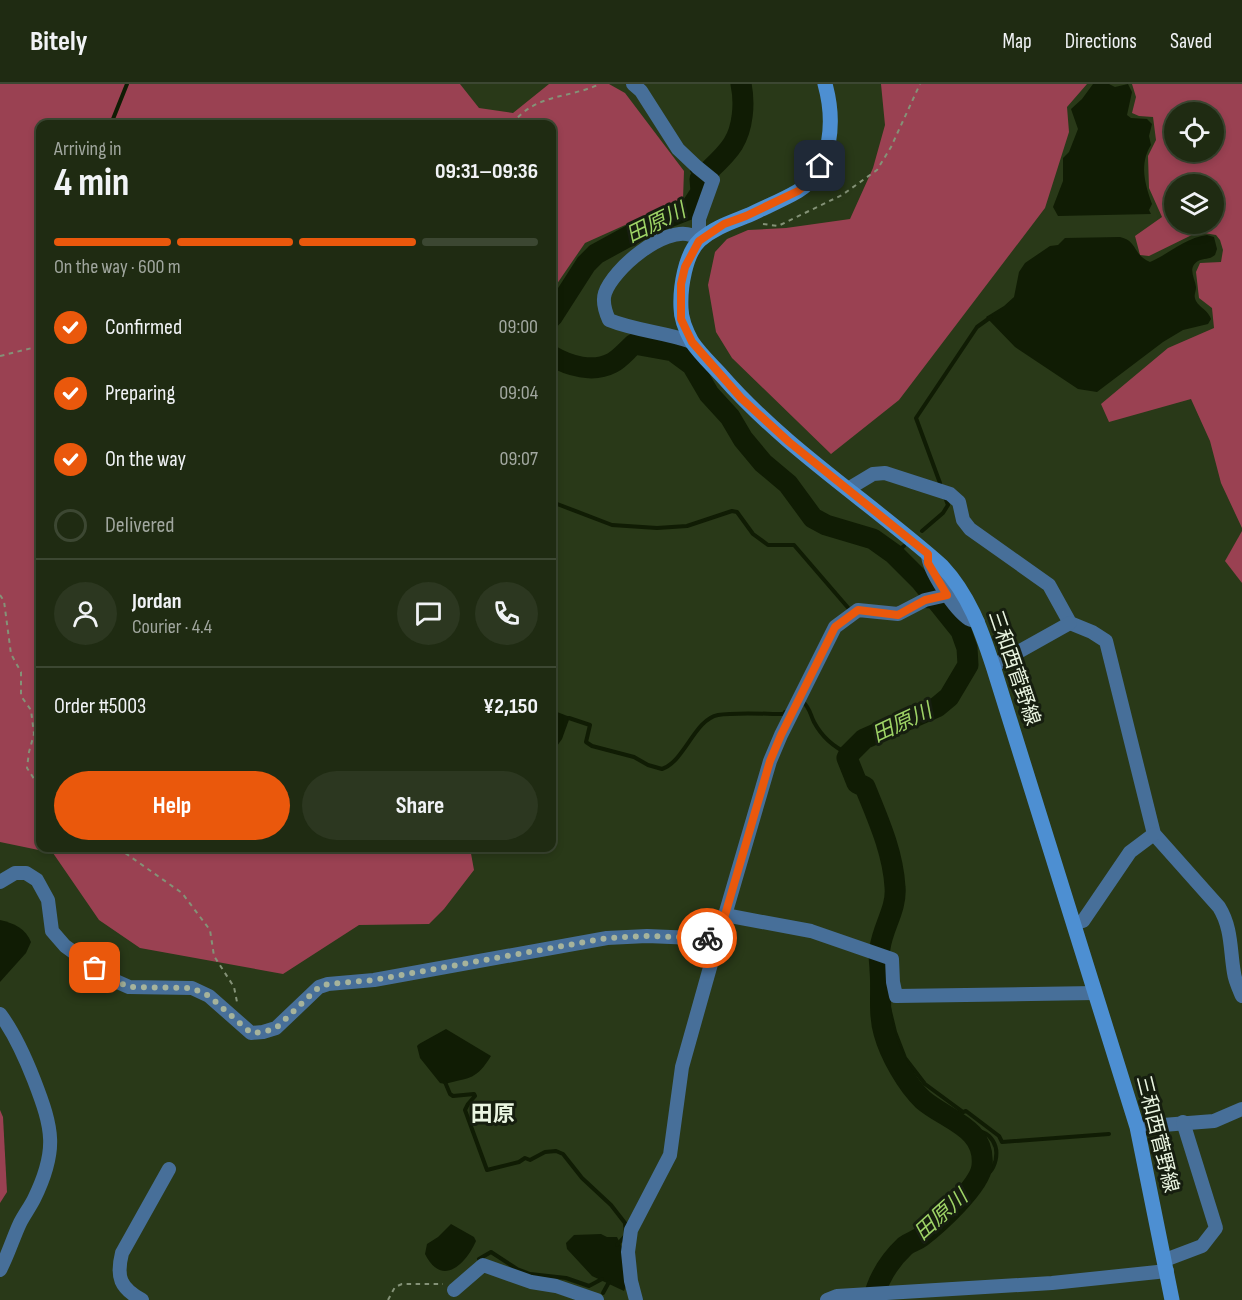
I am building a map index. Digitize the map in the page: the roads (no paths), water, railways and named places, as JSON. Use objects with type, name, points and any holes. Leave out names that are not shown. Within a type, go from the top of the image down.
[{"type":"main road","name":"三和西菅野線","points":[[825,84],[831,126],[828,148],[820,166],[808,183],[798,191],[724,224],[699,241],[685,267],[681,284],[681,319],[692,342],[741,398],[789,442],[928,554],[952,577],[978,622],[1137,1127],[1172,1300]]},
{"type":"street","points":[[633,84],[641,91],[678,149],[713,180],[699,219],[699,241]]},
{"type":"street","points":[[692,342],[672,334],[628,328],[609,320],[604,309],[604,300],[606,291],[624,266],[658,241],[674,236],[690,235],[699,241]]},
{"type":"street","points":[[848,489],[873,474],[885,473],[950,494],[959,502],[963,520],[970,529],[1049,585],[1070,623],[1106,641],[1154,834],[1226,917],[1230,933],[1234,976],[1242,996]]},
{"type":"street","points":[[928,554],[928,563],[944,596],[970,620],[978,622]]},
{"type":"street","points":[[636,1300],[631,1281],[628,1252],[631,1230],[670,1155],[682,1067],[770,761],[781,735],[835,627],[858,610],[898,615],[925,600],[944,596]]},
{"type":"street","points":[[993,666],[1070,623]]},
{"type":"street","points":[[1074,923],[1083,921],[1130,852],[1154,834]]},
{"type":"street","points":[[0,882],[15,873],[26,873],[37,880],[48,900],[52,931],[64,946],[111,979],[129,987],[192,988],[209,996],[251,1033],[276,1028],[319,987],[328,984],[374,980],[607,938],[647,936],[718,939]]},
{"type":"street","points":[[725,915],[812,932],[892,959],[896,996],[1095,993]]},
{"type":"street","points":[[0,1014],[32,1075],[44,1106],[51,1141],[49,1159],[42,1180],[0,1270]]},
{"type":"street","points":[[1137,1127],[1214,1121],[1242,1108]]},
{"type":"street","points":[[827,1300],[837,1296],[1052,1283],[1166,1265],[1202,1246],[1216,1228],[1183,1122]]},
{"type":"street","points":[[142,1300],[122,1284],[118,1268],[122,1253],[169,1169]]},
{"type":"street","points":[[456,1287],[483,1265],[531,1282],[556,1286],[597,1300]]},
{"type":"waterway","points":[[113,120],[127,84]]},
{"type":"waterway","name":"田原川","points":[[556,311],[586,264],[596,254],[651,224],[690,209],[701,192],[700,179],[726,153],[739,131],[743,99],[741,84]]},
{"type":"waterway","points":[[692,171],[700,179]]},
{"type":"waterway","points":[[940,483],[916,418],[977,327],[991,317]]},
{"type":"waterway","name":"田原川","points":[[556,358],[581,367],[597,368],[615,361],[634,344],[673,351],[692,365],[709,394],[730,417],[743,439],[763,463],[788,484],[813,518],[826,525],[873,539],[894,554],[920,580],[961,631],[967,648],[968,665],[949,697],[937,707],[864,739],[847,758],[857,783],[865,787],[875,811],[894,874],[894,903],[879,954],[881,1018],[890,1051],[917,1094],[971,1133],[982,1153],[982,1166],[974,1184],[937,1224],[905,1246],[894,1258],[881,1278],[873,1300]]},
{"type":"waterway","points":[[922,531],[943,513],[948,505],[945,497]]},
{"type":"waterway","points":[[556,504],[612,525],[657,528],[687,526],[732,511],[737,512],[753,534],[768,545],[794,545],[850,610]]},
{"type":"waterway","points":[[894,554],[904,546]]},
{"type":"waterway","points":[[924,606],[941,607]]},
{"type":"waterway","points":[[803,702],[824,737],[849,754]]},
{"type":"waterway","points":[[569,718],[590,725],[586,742],[592,746],[634,757],[648,765],[662,769],[677,758],[696,732],[710,718],[725,714],[784,714],[785,712]]},
{"type":"waterway","points":[[886,953],[893,909]]},
{"type":"waterway","points":[[884,960],[880,970],[895,1032],[905,1058],[925,1084],[963,1112],[966,1111],[999,1136],[1002,1142],[1109,1134]]},
{"type":"waterway","points":[[445,1082],[453,1096],[474,1094],[475,1096],[465,1110],[487,1170],[519,1162],[525,1158],[530,1160],[545,1152],[556,1151],[563,1154],[582,1178],[611,1205],[625,1223],[626,1235],[617,1245]]},
{"type":"waterway","points":[[963,1126],[986,1134],[995,1147],[994,1166],[990,1172],[979,1179]]},
{"type":"waterway","points":[[479,1259],[491,1252],[517,1269],[530,1274],[566,1278],[589,1286],[602,1279]]},
{"type":"waterway","points":[[603,1293],[609,1282]]},
{"type":"district","name":"田原","points":[[493,1114]]}]
